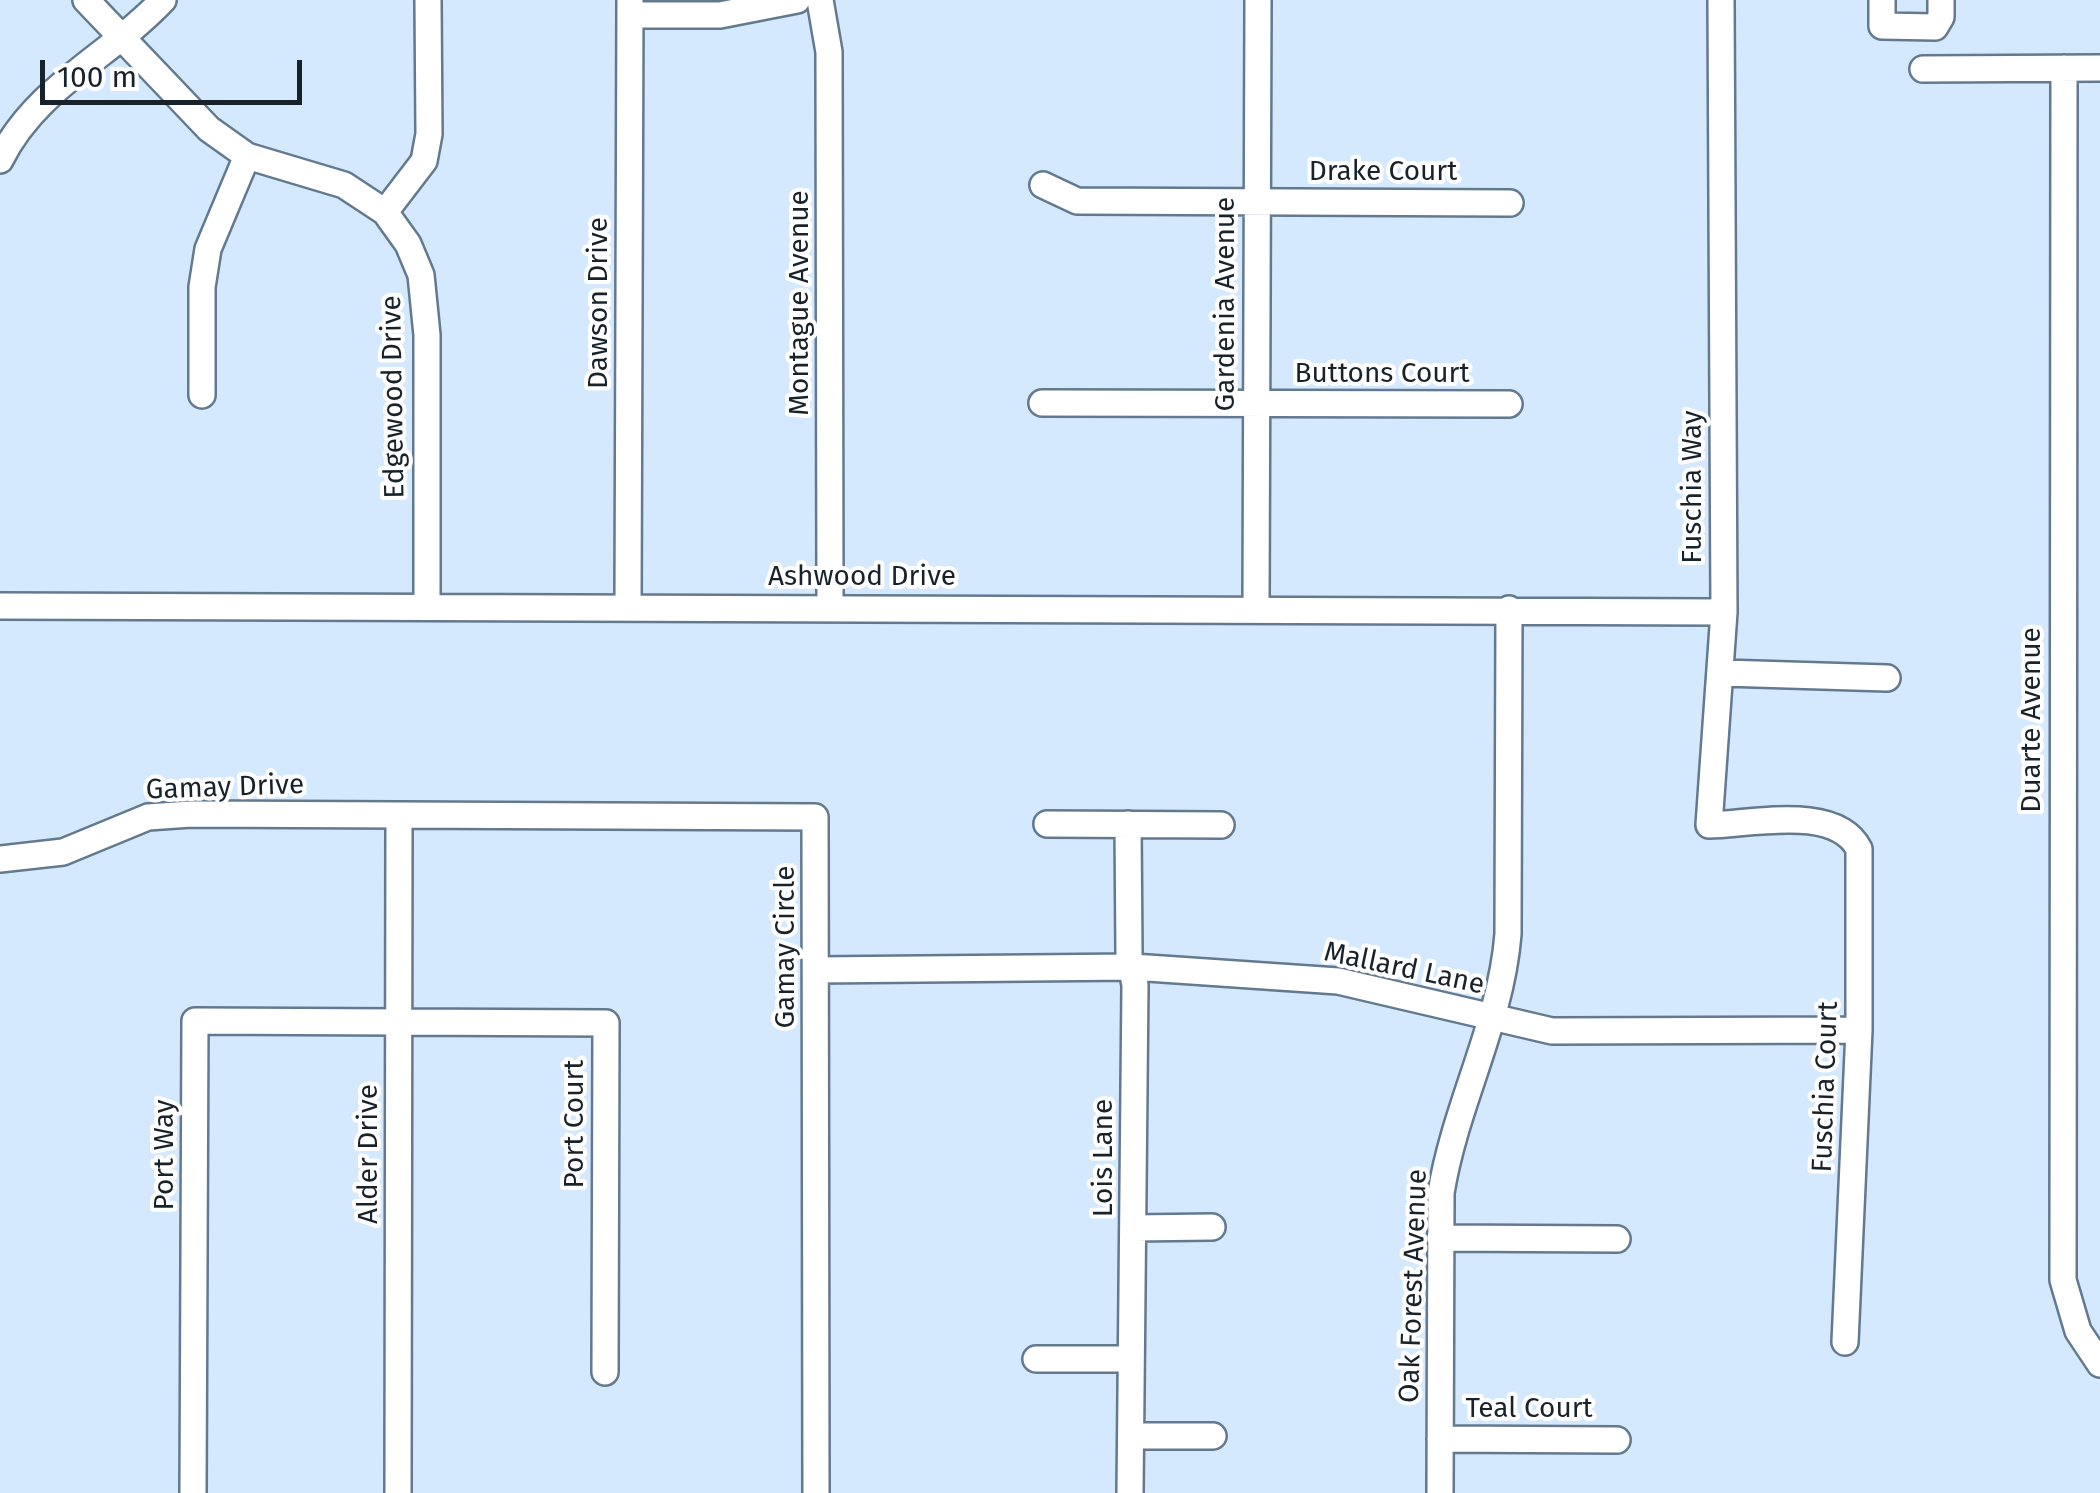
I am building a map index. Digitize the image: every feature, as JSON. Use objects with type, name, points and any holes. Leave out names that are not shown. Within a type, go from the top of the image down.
[{"type":"street","name":"Edgewood Drive","points":[[86,0],[209,129],[247,156],[344,185],[385,212],[408,244],[421,275],[428,335],[427,606]]},
{"type":"street","points":[[0,160],[32,111],[163,0]]},
{"type":"street","points":[[385,212],[424,160],[428,134],[428,0]]},
{"type":"street","points":[[630,8],[720,14],[797,0]]},
{"type":"street","name":"Montague Avenue","points":[[820,0],[830,52],[830,607]]},
{"type":"street","name":"Gardenia Avenue","points":[[1256,608],[1258,0]]},
{"type":"street","name":"Fuschia Way","points":[[1721,0],[1724,612],[1723,673],[1709,825],[1821,822],[1842,827],[1852,836]]},
{"type":"street","points":[[1882,0],[1882,26],[1934,27]]},
{"type":"street","points":[[1941,0],[1929,69],[2100,68]]},
{"type":"street","name":"Dawson Drive","points":[[628,607],[630,8]]},
{"type":"street","name":"Duarte Avenue","points":[[2064,68],[2063,1280],[2078,1332],[2100,1364]]},
{"type":"street","points":[[202,394],[202,288],[208,249],[247,156]]},
{"type":"street","name":"Drake Court","points":[[1043,185],[1077,200],[1510,202]]},
{"type":"street","name":"Buttons Court","points":[[1042,403],[1509,404]]},
{"type":"street","name":"Ashwood Drive","points":[[0,606],[1724,612]]},
{"type":"street","name":"Oak Forest Avenue","points":[[1440,1493],[1442,1193],[1450,1152],[1491,1019],[1508,934],[1509,609]]},
{"type":"street","points":[[1723,673],[1887,678]]},
{"type":"street","name":"Gamay Drive","points":[[0,859],[63,852],[148,816],[398,815]]},
{"type":"street","name":"Gamay Circle","points":[[398,815],[816,817],[816,1493]]},
{"type":"street","name":"Alder Drive","points":[[398,815],[398,1493]]},
{"type":"street","points":[[1047,824],[1221,825]]},
{"type":"street","name":"Lois Lane","points":[[1128,824],[1134,1228],[1130,1493]]},
{"type":"street","name":"Fuschia Court","points":[[1845,1342],[1859,1030],[1859,849],[1852,836]]},
{"type":"street","name":"Mallard Lane","points":[[816,970],[1133,968],[1338,980],[1552,1031],[1859,1030]]},
{"type":"street","name":"Port Way","points":[[193,1493],[195,1022],[400,1022]]},
{"type":"street","name":"Port Court","points":[[400,1022],[606,1023],[604,1372]]},
{"type":"street","points":[[1134,1228],[1212,1228]]},
{"type":"street","points":[[1440,1238],[1618,1238]]},
{"type":"street","points":[[1036,1359],[1130,1358]]},
{"type":"street","points":[[1131,1436],[1213,1436]]},
{"type":"street","name":"Teal Court","points":[[1440,1439],[1617,1440]]}]
